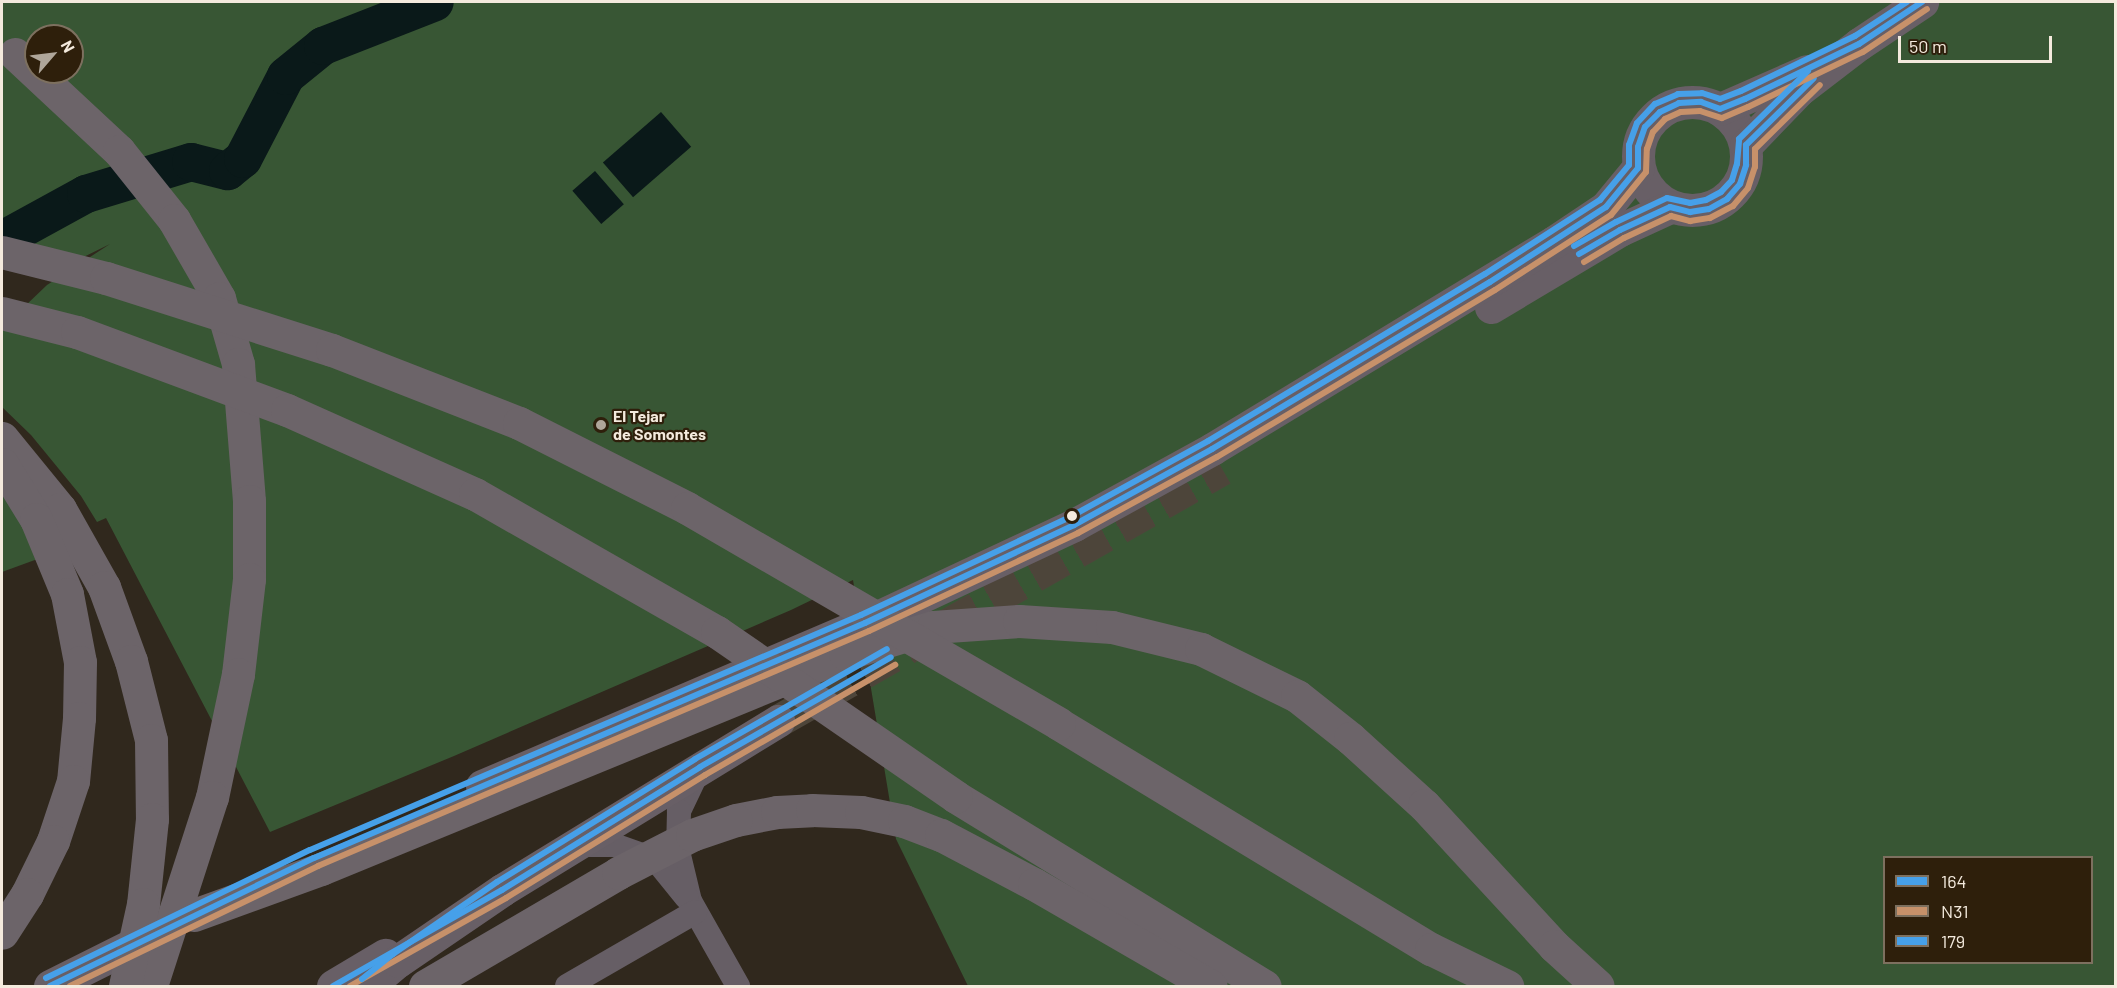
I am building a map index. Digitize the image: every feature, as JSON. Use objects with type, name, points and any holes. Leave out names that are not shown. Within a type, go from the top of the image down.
[{"type":"highway","points":[[8,50],[119,152],[174,220],[219,298],[238,364],[249,501],[249,579],[238,674],[212,797],[152,987]]},
{"type":"highway","points":[[2,252],[106,278],[332,350],[519,423],[687,508],[1059,724],[1431,949],[1507,987]]},
{"type":"highway","points":[[2,313],[77,332],[287,410],[475,494],[717,632],[956,797],[1265,987]]},
{"type":"highway","points":[[2,438],[60,509],[104,587],[131,662],[151,740],[152,819],[143,904],[125,987]]},
{"type":"highway","points":[[2,464],[36,519],[67,594],[80,662],[79,718],[73,781],[53,841],[27,894],[2,933]]},
{"type":"highway","points":[[194,915],[321,869],[845,654],[933,627],[1019,621],[1112,627],[1202,649],[1297,696],[1350,738],[1424,805],[1554,946],[1598,987]]},
{"type":"highway","points":[[425,987],[618,873],[692,835],[736,820],[777,812],[812,810],[861,812],[904,821],[941,835],[1034,884],[1210,987]]},
{"type":"street","points":[[1746,146],[1799,90],[1859,44],[1922,2]]},
{"type":"street","points":[[1720,109],[1791,79],[1859,44]]},
{"type":"street","points":[[1701,102],[1720,109],[1737,125],[1746,146],[1746,165],[1740,184],[1727,200],[1709,209],[1690,212],[1670,207],[1650,190],[1638,168],[1638,147],[1645,127],[1660,112],[1679,103],[1701,102]]},
{"type":"street","points":[[50,987],[314,858],[865,623],[1074,525],[1212,449],[1554,242],[1606,207],[1638,168]]},
{"type":"street","points":[[1222,469],[1620,230],[1670,207]]},
{"type":"street","points":[[333,987],[502,890],[778,721]]},
{"type":"street","points":[[692,906],[678,851],[679,811],[700,767]]},
{"type":"street","points":[[574,845],[614,845],[656,860],[692,906],[738,987]]},
{"type":"street","points":[[368,987],[398,961],[502,890]]},
{"type":"street","points":[[567,987],[692,906]]},
{"type":"green space","points":[[2,2],[2115,2],[2115,986],[968,986],[896,839],[853,580],[791,610],[454,756],[270,832],[106,518],[97,522],[81,496],[31,435],[2,407],[2,328],[47,285],[110,244],[45,276],[2,255]]},
{"type":"green space","points":[[2,486],[43,557],[2,572]]},
{"type":"shaded area","points":[[661,112],[691,147],[633,197],[603,163]]},
{"type":"shaded area","points":[[595,171],[624,204],[601,224],[572,191]]},
{"type":"waterway","points":[[2,240],[86,194],[191,162],[228,171],[243,159],[286,76],[323,46],[435,2]]},
{"type":"tunnel","points":[[778,721],[1222,469]]},
{"type":"transit line","name":"179","points":[[46,978],[310,850],[861,615],[1070,517],[1208,441],[1485,274],[1600,200],[1629,165],[1629,145],[1637,123],[1655,104],[1678,94],[1702,93],[1720,99],[1741,91],[1855,36],[1907,2]]},
{"type":"transit line","name":"164","points":[[50,986],[314,858],[865,623],[1074,525],[1212,449],[1490,282],[1606,207],[1638,168],[1638,147],[1645,127],[1660,112],[1679,103],[1701,102],[1720,109],[1745,99],[1859,44],[1922,2]]},
{"type":"transit line","name":"N31","points":[[70,986],[318,866],[869,631],[1078,533],[1217,457],[1495,290],[1611,215],[1646,172],[1647,149],[1653,132],[1665,119],[1681,112],[1700,111],[1722,118],[1863,52],[1927,9]]},
{"type":"transit line","name":"179","points":[[1574,246],[1616,222],[1667,198],[1690,203],[1706,200],[1721,192],[1732,180],[1737,164],[1739,139],[1808,71]]},
{"type":"transit line","name":"164","points":[[1579,254],[1620,230],[1670,207],[1690,212],[1709,209],[1727,199],[1740,184],[1746,165],[1746,145],[1814,78]]},
{"type":"transit line","name":"N31","points":[[1584,262],[1624,238],[1671,216],[1690,221],[1710,218],[1733,206],[1748,188],[1755,167],[1755,149],[1820,85]]},
{"type":"transit line","name":"179","points":[[362,979],[393,954],[497,882],[695,759],[887,649]]},
{"type":"transit line","name":"164","points":[[333,986],[502,890],[700,767],[891,657]]},
{"type":"transit line","name":"N31","points":[[350,986],[506,898],[705,775],[895,665]]},
{"type":"place","name":"El Tejar de Somontes","points":[[601,425]]}]
